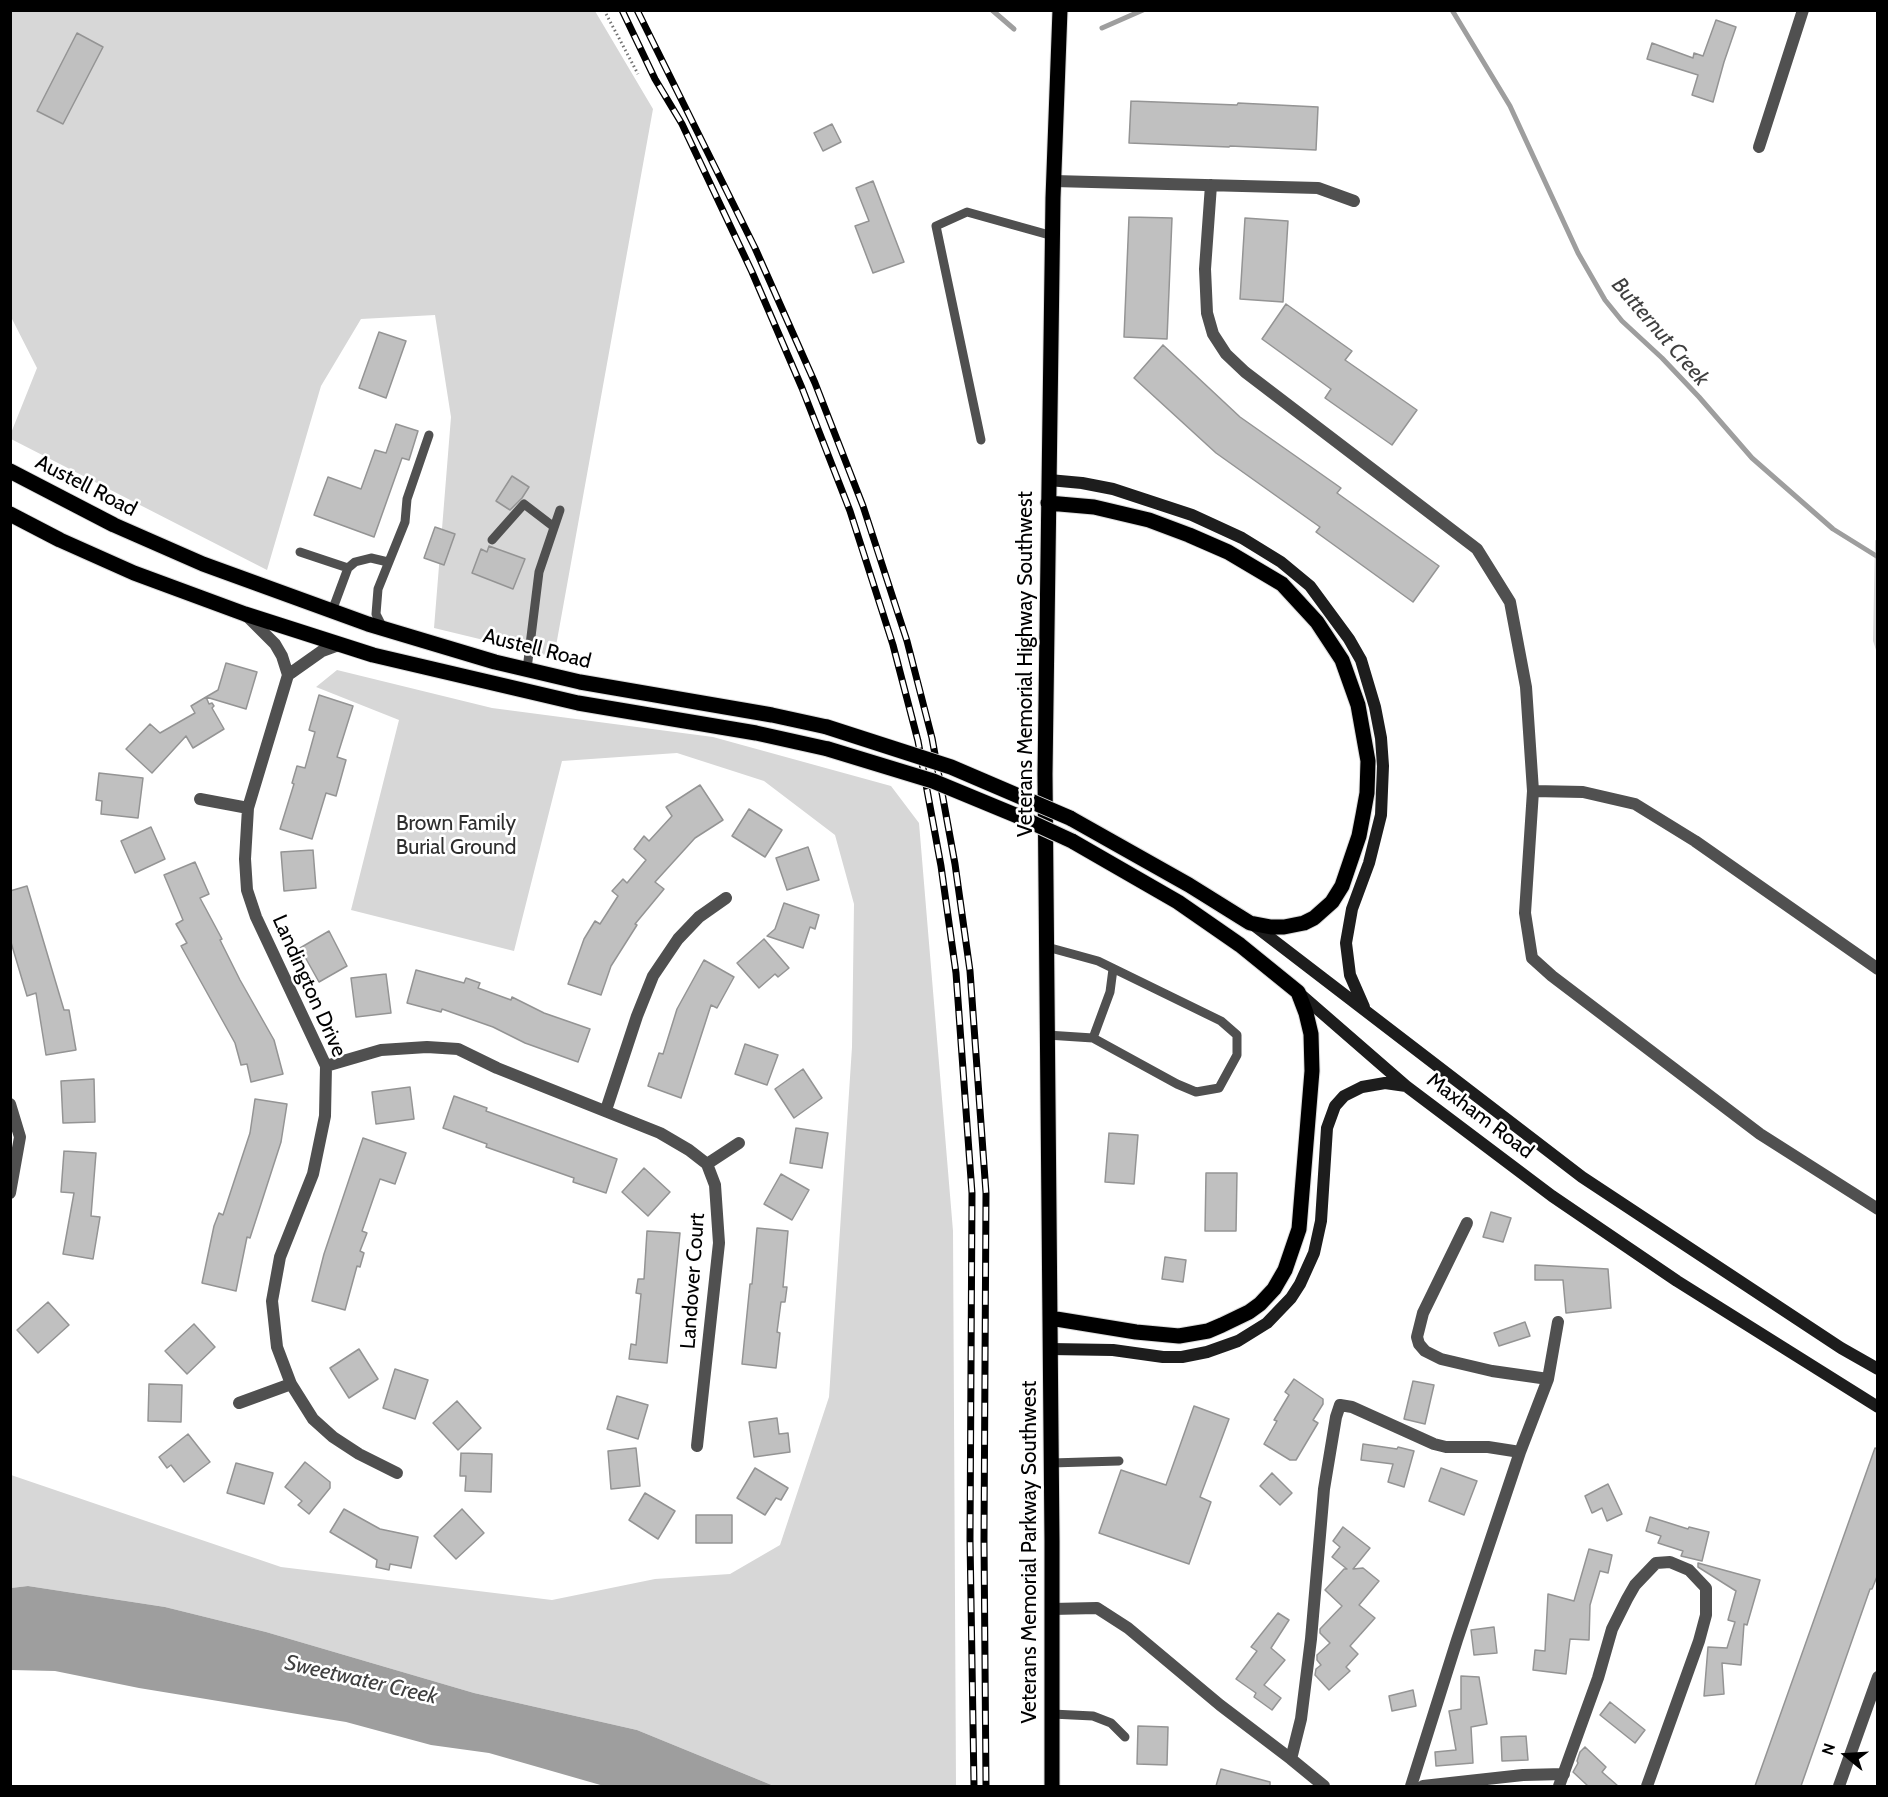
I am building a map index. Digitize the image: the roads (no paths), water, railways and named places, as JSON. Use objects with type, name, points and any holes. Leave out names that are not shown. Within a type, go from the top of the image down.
[{"type":"main road","name":"Veterans Memorial Highway Southwest","points":[[1050,1318],[1046,774],[1048,503],[1054,181],[1060,10]]},
{"type":"main road","name":"Austell Road","points":[[10,471],[114,525],[183,555],[383,628],[495,662],[580,682],[772,715],[827,727],[951,767],[1070,818]]},
{"type":"main road","points":[[1049,480],[1113,489],[1220,526],[1264,551],[1310,586],[1349,639],[1360,660],[1375,707],[1383,766],[1379,824],[1369,863],[1352,909],[1346,943],[1350,975],[1365,1011]]},
{"type":"main road","points":[[1048,503],[1094,507],[1149,520],[1189,535],[1238,558],[1282,584],[1317,622],[1342,660],[1358,705],[1368,761],[1359,836],[1345,878],[1332,902],[1323,911],[1304,923],[1278,927],[1250,923]]},
{"type":"main road","name":"Austell Road","points":[[10,514],[60,540],[134,573],[245,614],[373,655],[578,703],[756,733],[828,749],[933,781],[1072,841]]},
{"type":"main road","name":"Maxham Road","points":[[1070,818],[1126,848],[1250,923],[1582,1177],[1841,1348],[1878,1369]]},
{"type":"main road","name":"Maxham Road","points":[[1072,841],[1178,902],[1240,945],[1406,1086],[1505,1162],[1613,1239],[1846,1389],[1878,1407]]},
{"type":"main road","points":[[1050,1318],[1157,1335],[1179,1336],[1222,1325],[1249,1312],[1274,1289],[1293,1250],[1301,1210],[1312,1052],[1311,1034],[1298,992]]},
{"type":"main road","points":[[1050,1349],[1113,1350],[1163,1357],[1182,1357],[1207,1352],[1238,1341],[1267,1323],[1291,1298],[1314,1253],[1321,1221],[1327,1128],[1329,1117],[1335,1106],[1344,1096],[1362,1087],[1385,1083],[1406,1086]]},
{"type":"main road","name":"Veterans Memorial Parkway Southwest","points":[[1050,1318],[1052,1786]]},
{"type":"street","points":[[1759,147],[1803,10]]},
{"type":"street","points":[[1054,181],[1318,188],[1353,201]]},
{"type":"street","points":[[1210,185],[1205,269],[1208,313],[1213,334],[1226,354],[1254,379],[1477,549],[1510,602],[1526,687],[1533,791],[1525,913],[1532,958],[1552,976],[1760,1134],[1878,1209]]},
{"type":"street","points":[[245,614],[275,644],[282,656],[288,675],[322,651],[341,644]]},
{"type":"street","name":"Landington Drive","points":[[288,675],[248,808],[247,890],[256,917],[326,1066],[325,1116],[313,1174],[280,1257],[272,1301],[277,1347],[291,1384],[313,1419],[333,1437],[359,1454],[397,1473]]},
{"type":"street","points":[[1533,791],[1583,792],[1635,804],[1695,841],[1878,969]]},
{"type":"street","points":[[200,799],[248,808]]},
{"type":"street","points":[[606,1110],[637,1016],[653,976],[678,939],[699,916],[726,898]]},
{"type":"street","points":[[326,1066],[381,1050],[427,1047],[458,1049],[507,1072],[660,1133],[707,1164],[739,1143]]},
{"type":"street","points":[[10,1104],[21,1137],[10,1193]]},
{"type":"street","name":"Landover Court","points":[[697,1446],[719,1243],[716,1185],[707,1164]]},
{"type":"street","points":[[1467,1223],[1423,1313],[1417,1337],[1419,1344],[1425,1351],[1441,1359],[1492,1371],[1548,1379]]},
{"type":"street","points":[[1411,1786],[1456,1640],[1520,1452],[1548,1379],[1558,1322]]},
{"type":"street","points":[[239,1403],[291,1384]]},
{"type":"street","points":[[1291,1759],[1301,1719],[1310,1651],[1324,1489],[1340,1405],[1352,1407],[1434,1444],[1446,1447],[1488,1447],[1520,1452]]},
{"type":"street","points":[[1424,1786],[1523,1775],[1561,1780],[1598,1678],[1612,1629],[1635,1585],[1656,1563],[1670,1562],[1689,1570],[1706,1588],[1706,1615],[1699,1641],[1647,1786]]},
{"type":"street","points":[[1052,1609],[1097,1608],[1128,1628],[1220,1705],[1324,1786]]},
{"type":"street","points":[[1839,1786],[1878,1677]]},
{"type":"lane","points":[[981,440],[936,226],[967,212],[1053,237]]},
{"type":"lane","points":[[383,628],[376,614],[378,589],[405,522],[407,499],[429,435]]},
{"type":"lane","points":[[492,540],[524,504],[554,527]]},
{"type":"lane","points":[[527,669],[539,572],[560,510]]},
{"type":"lane","points":[[300,552],[348,568]]},
{"type":"lane","points":[[332,611],[348,568],[355,562],[371,558],[388,562]]},
{"type":"lane","points":[[1047,947],[1098,961],[1221,1021],[1237,1035],[1237,1055],[1219,1088],[1196,1092],[1093,1038],[1047,1035]]},
{"type":"lane","points":[[1093,1038],[1110,992],[1113,969]]},
{"type":"lane","points":[[1051,1462],[1119,1461]]},
{"type":"lane","points":[[1052,1714],[1093,1716],[1111,1723],[1125,1737]]},
{"type":"water","name":"Sweetwater Creek","points":[[28,1586],[165,1607],[266,1632],[474,1693],[637,1730],[774,1786],[604,1786],[489,1753],[431,1745],[346,1722],[139,1688],[55,1671],[11,1670],[11,1588]]},
{"type":"waterway","name":"Butternut Creek","points":[[992,10],[1014,29]]},
{"type":"waterway","name":"Butternut Creek","points":[[1102,28],[1143,10]]},
{"type":"waterway","name":"Butternut Creek","points":[[1452,10],[1510,106],[1578,253],[1605,300],[1622,321],[1699,397],[1752,458],[1833,529],[1878,557]]},
{"type":"railway","points":[[622,10],[655,79],[682,124],[752,272],[802,388],[850,511],[893,645],[918,741],[941,866],[956,973],[972,1193],[970,1539],[974,1786]]},
{"type":"railway","points":[[637,10],[755,248],[815,383],[863,506],[907,641],[932,738],[955,864],[970,971],[986,1193],[984,1539],[986,1786]]},
{"type":"park label","name":"Brown Family Burial Ground","points":[[456,836]]}]
